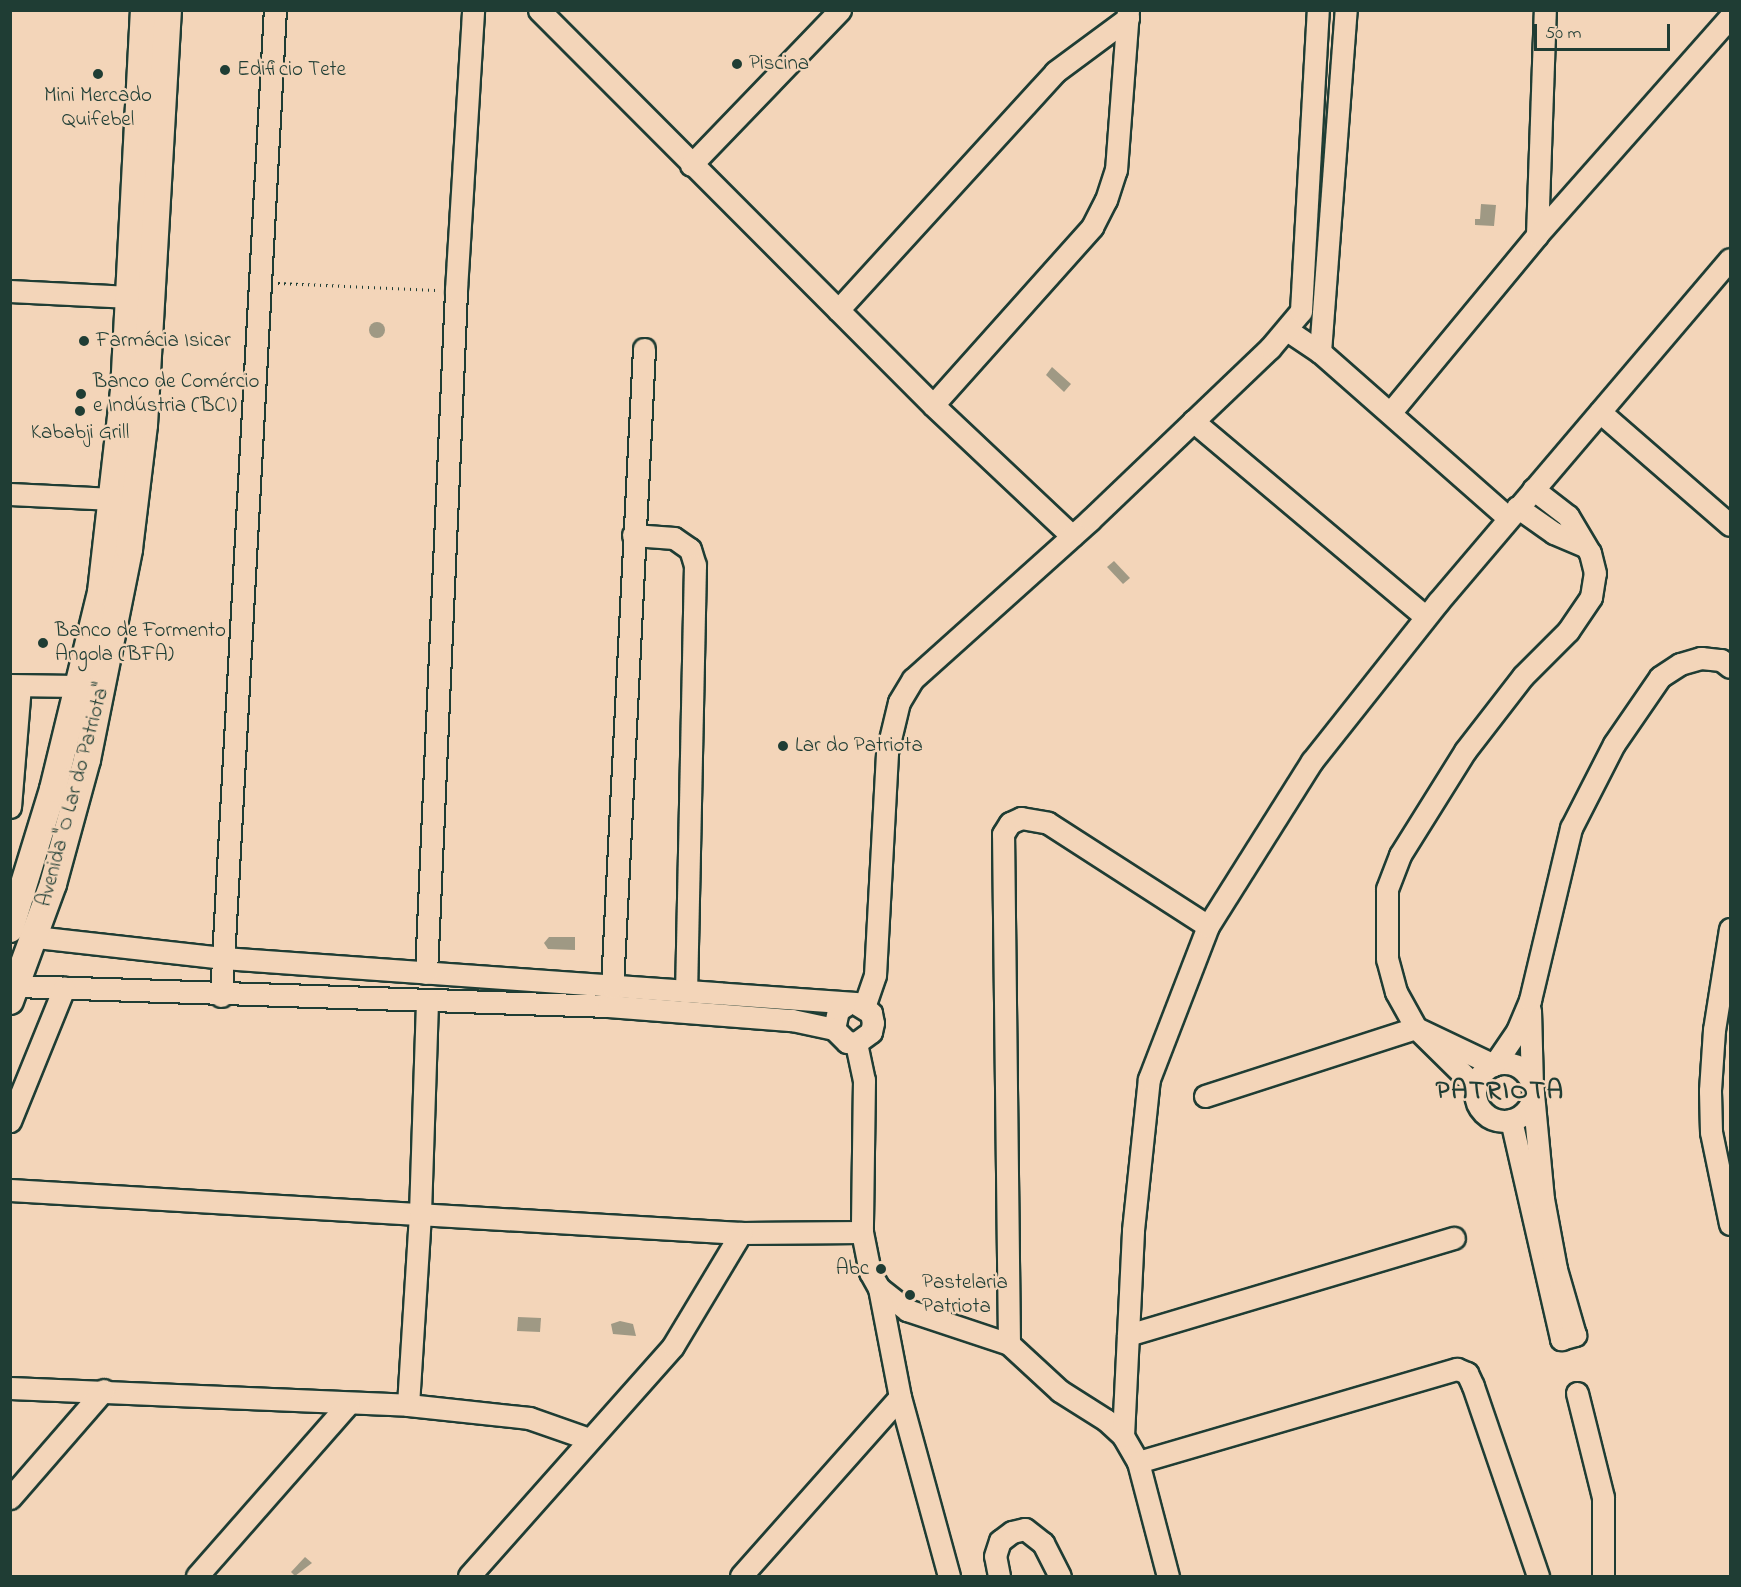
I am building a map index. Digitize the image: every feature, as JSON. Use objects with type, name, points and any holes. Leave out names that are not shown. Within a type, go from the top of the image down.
[{"type":"main road","name":"Avenida \"O Lar do Patriota\"","points":[[10,929],[18,880],[76,686],[101,592],[114,499],[130,297],[144,10]]},
{"type":"main road","name":"Avenida \"O Lar do Patriota\"","points":[[13,994],[36,937],[87,760],[129,549],[144,426],[168,10]]},
{"type":"street","points":[[221,996],[275,10]]},
{"type":"street","points":[[426,973],[456,290],[473,10]]},
{"type":"street","points":[[539,10],[691,165],[933,405],[1072,536]]},
{"type":"street","points":[[691,165],[840,10]]},
{"type":"street","points":[[834,1029],[838,1010],[855,1006],[875,975],[887,752],[899,702],[913,679],[1072,536],[1287,330],[1301,311],[1318,10]]},
{"type":"street","points":[[1320,352],[1346,10]]},
{"type":"street","points":[[1537,235],[1545,10]]},
{"type":"street","points":[[838,309],[1055,72],[1128,14]]},
{"type":"street","points":[[933,405],[1092,227],[1106,200],[1116,170],[1128,14]]},
{"type":"street","points":[[1390,413],[1537,235],[1731,17]]},
{"type":"street","points":[[1123,1436],[1133,1230],[1149,1079],[1208,926],[1306,770],[1426,617],[1731,259]]},
{"type":"street","points":[[10,291],[130,297]]},
{"type":"street","points":[[1287,330],[1320,352],[1390,413],[1513,513],[1584,546]]},
{"type":"street","points":[[612,987],[644,349]]},
{"type":"street","points":[[1600,412],[1731,525]]},
{"type":"street","points":[[1193,421],[1426,617]]},
{"type":"street","points":[[1476,1087],[1416,1028],[1396,992],[1387,959],[1387,889],[1400,855],[1465,752],[1523,676],[1585,608],[1595,573],[1584,546],[1568,516],[1533,489]]},
{"type":"street","points":[[10,494],[114,499]]},
{"type":"street","points":[[633,535],[674,538],[690,549],[695,566],[686,992]]},
{"type":"street","points":[[1532,1089],[1527,1110],[1511,1120],[1492,1119],[1484,1113],[1475,1096],[1479,1077],[1494,1065],[1517,1031],[1530,1000],[1571,828],[1614,744],[1660,677],[1680,664],[1701,658],[1721,660],[1731,667]]},
{"type":"street","points":[[10,807],[15,685],[76,686]]},
{"type":"street","points":[[1010,1344],[1003,834],[1010,823],[1021,818],[1048,823],[1208,926]]},
{"type":"street","points":[[1731,930],[1710,1091],[1712,1132],[1731,1224]]},
{"type":"street","points":[[13,994],[64,988],[221,996],[678,1010],[792,1020],[834,1029],[847,1042],[856,1043],[871,1032],[871,1013],[855,1006],[224,958],[36,937]]},
{"type":"street","points":[[10,1120],[64,988]]},
{"type":"street","points":[[1511,1120],[1568,1337],[1543,1199],[1532,1089],[1530,1000]]},
{"type":"street","points":[[408,1405],[420,1213],[427,1001]]},
{"type":"street","points":[[1205,1096],[1416,1028],[1494,1065],[1513,1065],[1532,1089]]},
{"type":"street","points":[[856,1043],[864,1080],[862,1232],[866,1259],[879,1288],[900,1397],[949,1576]]},
{"type":"street","points":[[10,1190],[741,1233],[862,1232]]},
{"type":"street","points":[[469,1576],[673,1347],[741,1233]]},
{"type":"street","points":[[1128,1335],[1454,1238]]},
{"type":"street","points":[[879,1288],[907,1310],[1010,1344],[1060,1391],[1106,1420],[1123,1436],[1138,1462],[1168,1576]]},
{"type":"street","points":[[1138,1462],[1457,1369],[1467,1373],[1473,1386],[1538,1576]]},
{"type":"street","points":[[10,1388],[104,1390],[348,1404],[408,1405],[529,1418],[589,1439]]},
{"type":"street","points":[[10,1498],[104,1390]]},
{"type":"street","points":[[1577,1393],[1604,1497],[1604,1576]]},
{"type":"street","points":[[741,1576],[900,1397]]},
{"type":"street","points":[[197,1576],[348,1404]]},
{"type":"street","points":[[999,1576],[994,1556],[1000,1542],[1012,1532],[1025,1529],[1043,1543],[1060,1576]]},
{"type":"path","points":[[260,283],[456,290]]},
{"type":"shaded area","points":[[1481,204],[1496,205],[1494,226],[1475,225],[1475,219],[1480,219]]},
{"type":"shaded area","points":[[374,322],[380,322],[385,330],[383,336],[374,338],[369,333],[369,327]]},
{"type":"shaded area","points":[[1052,367],[1071,384],[1064,392],[1046,375]]},
{"type":"shaded area","points":[[1114,561],[1130,578],[1123,584],[1107,567]]},
{"type":"shaded area","points":[[549,937],[575,937],[575,950],[548,949],[544,943]]},
{"type":"shaded area","points":[[518,1317],[541,1318],[540,1332],[517,1331]]},
{"type":"shaded area","points":[[620,1321],[633,1324],[636,1336],[613,1334],[611,1324]]},
{"type":"shaded area","points":[[305,1557],[312,1563],[295,1576],[291,1572]]},
{"type":"place","name":"Piscina","points":[[737,64]]},
{"type":"place","name":"Edificio Tete","points":[[225,70]]},
{"type":"place","name":"Mini Mercado Quifebel","points":[[98,74]]},
{"type":"place","name":"Farmácia Isicar","points":[[84,341]]},
{"type":"place","name":"Banco de Comércio e Indústria (BCI)","points":[[81,394]]},
{"type":"place","name":"Kababji Grill","points":[[80,411]]},
{"type":"place","name":"Banco de Formento Angola (BFA)","points":[[43,643]]},
{"type":"place","name":"Lar do Patriota","points":[[783,746]]},
{"type":"place","name":"Abc","points":[[881,1269]]},
{"type":"place","name":"Pastelaria Patriota","points":[[910,1295]]},
{"type":"district","name":"PATRIOTA","points":[[1500,1092]]}]
